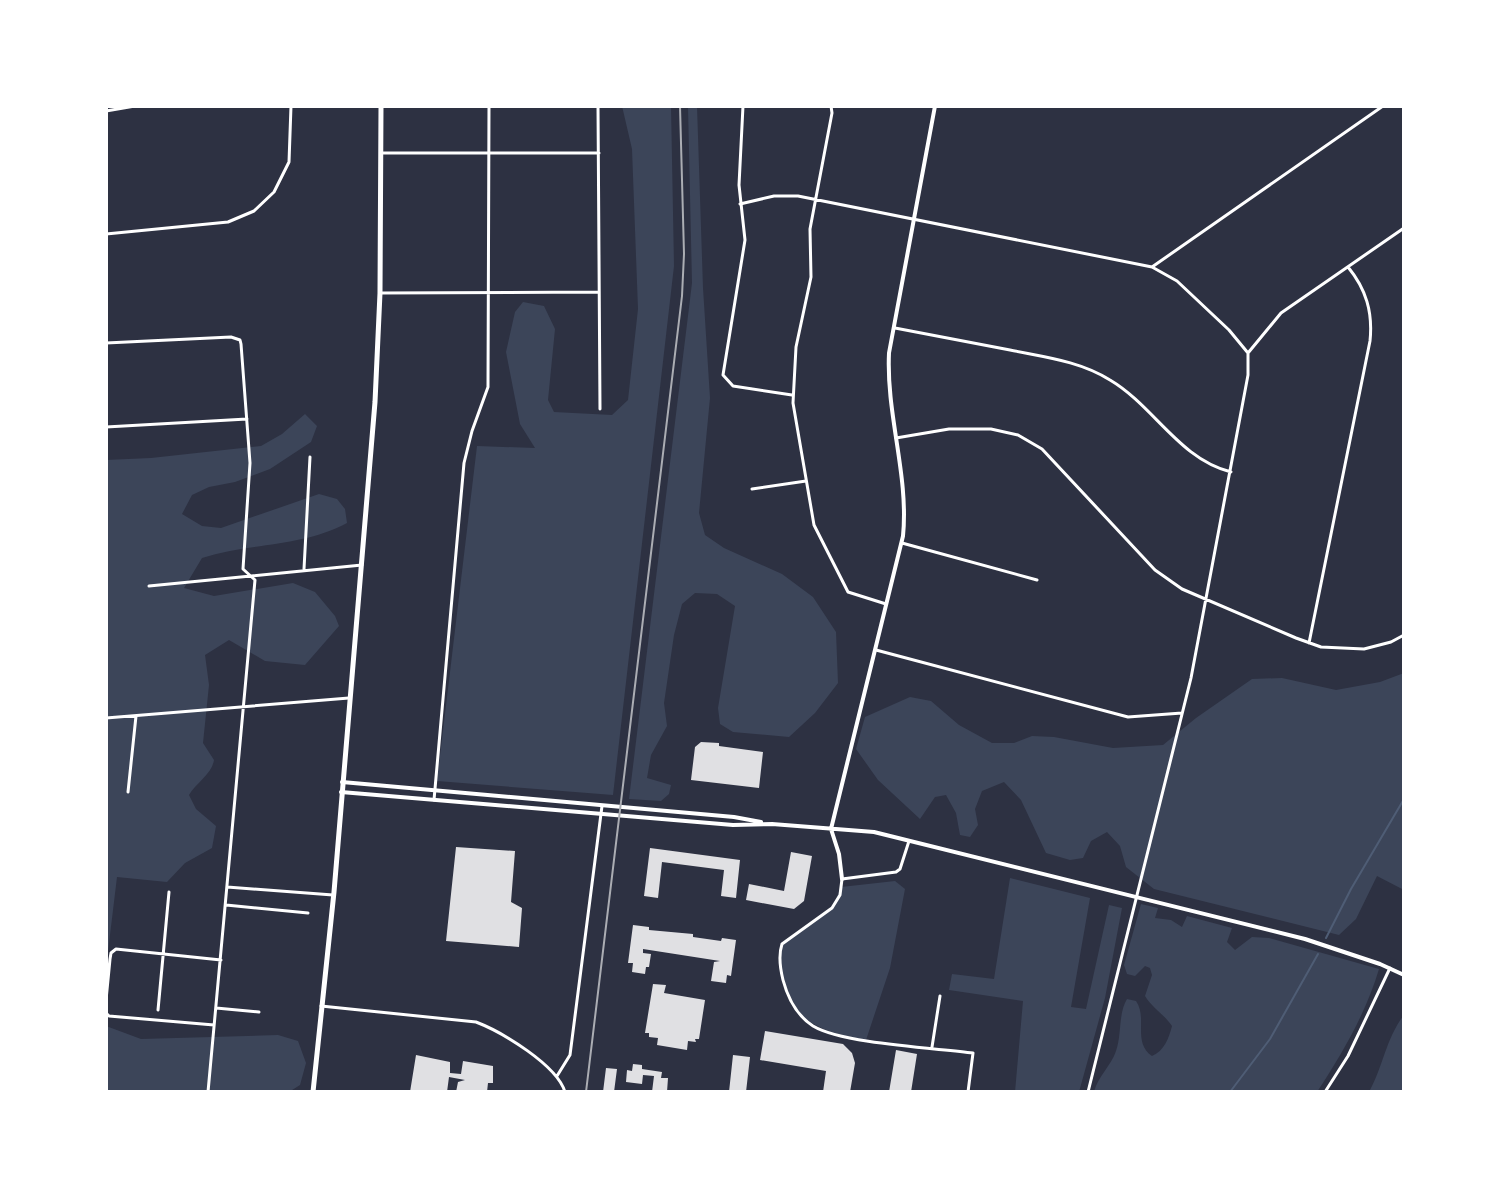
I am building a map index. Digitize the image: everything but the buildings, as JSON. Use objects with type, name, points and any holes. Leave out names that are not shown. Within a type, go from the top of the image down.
[{"type":"main road","points":[[313,1092],[375,402],[380,293],[381,106]]},
{"type":"street","points":[[106,111],[135,106]]},
{"type":"street","points":[[106,234],[228,222],[254,211],[274,192],[289,162],[291,106]]},
{"type":"street","points":[[434,800],[464,463],[488,387],[489,106]]},
{"type":"street","points":[[598,106],[600,409]]},
{"type":"street","points":[[743,106],[740,204],[745,240],[723,375],[733,386],[792,395]]},
{"type":"street","points":[[831,106],[814,199],[809,243],[811,277],[796,347],[792,395],[817,534],[845,588],[856,596],[886,604]]},
{"type":"street","points":[[935,106],[888,372],[904,504],[901,543],[831,829],[839,854],[840,895],[832,908],[782,944],[779,953],[786,992],[801,1016],[824,1031],[853,1038],[973,1053],[968,1092]]},
{"type":"street","points":[[1152,267],[1383,106]]},
{"type":"street","points":[[380,153],[599,153]]},
{"type":"street","points":[[740,204],[774,196],[814,199],[1152,267],[1177,281],[1229,330],[1248,353]]},
{"type":"street","points":[[1088,1092],[1182,713],[1231,472],[1248,375],[1248,353],[1281,313],[1404,228]]},
{"type":"street","points":[[1309,643],[1370,341],[1367,299],[1348,267]]},
{"type":"street","points":[[380,293],[599,292]]},
{"type":"street","points":[[894,327],[1065,361],[1096,372],[1135,398],[1200,460],[1231,472]]},
{"type":"street","points":[[106,343],[236,338],[241,344],[250,463],[243,569],[255,580],[208,1092]]},
{"type":"street","points":[[106,427],[247,419]]},
{"type":"street","points":[[896,438],[949,429],[991,429],[1031,441],[1155,570],[1182,589],[1309,643],[1335,649],[1364,649],[1404,635]]},
{"type":"street","points":[[304,569],[310,457]]},
{"type":"street","points":[[752,489],[806,481]]},
{"type":"street","points":[[901,543],[1037,580]]},
{"type":"street","points":[[149,586],[362,565]]},
{"type":"street","points":[[876,650],[1128,717],[1182,713]]},
{"type":"street","points":[[106,718],[349,698]]},
{"type":"street","points":[[128,792],[136,716]]},
{"type":"street","points":[[342,782],[874,832],[1305,939],[1404,975]]},
{"type":"street","points":[[341,792],[733,825],[772,824]]},
{"type":"street","points":[[557,1076],[571,1054],[602,805]]},
{"type":"street","points":[[842,879],[896,872],[909,841]]},
{"type":"street","points":[[227,887],[333,895]]},
{"type":"street","points":[[158,1010],[169,892]]},
{"type":"street","points":[[226,905],[308,913]]},
{"type":"street","points":[[106,1000],[111,953],[116,949],[221,960]]},
{"type":"street","points":[[1325,1092],[1348,1056],[1390,968]]},
{"type":"street","points":[[932,1047],[940,996]]},
{"type":"street","points":[[321,1006],[476,1022],[500,1033],[557,1076],[565,1092]]},
{"type":"street","points":[[216,1008],[259,1012]]},
{"type":"street","points":[[106,1013],[109,1016],[214,1025]]},
{"type":"shaded area","points":[[622,106],[671,106],[674,266],[613,795],[437,781],[477,446],[535,448],[520,424],[506,352],[515,312],[523,302],[544,306],[555,329],[548,400],[554,412],[612,415],[628,400],[638,309],[632,149]]},
{"type":"shaded area","points":[[688,106],[697,106],[710,398],[699,513],[705,535],[724,548],[782,574],[813,597],[836,632],[838,683],[815,713],[789,737],[733,732],[720,724],[718,708],[735,606],[717,594],[695,593],[682,604],[664,703],[667,726],[651,755],[647,778],[671,785],[669,794],[661,801],[629,799],[692,283]]},
{"type":"shaded area","points":[[305,414],[317,426],[311,442],[270,469],[192,495],[182,514],[202,526],[221,528],[319,494],[337,499],[345,509],[347,523],[294,541],[202,558],[184,588],[214,596],[293,583],[315,592],[335,616],[339,626],[305,665],[265,661],[229,640],[205,655],[209,685],[203,743],[214,760],[210,770],[189,795],[196,809],[216,826],[212,848],[185,863],[167,882],[117,877],[106,968],[106,460],[261,446],[282,434]]},
{"type":"shaded area","points":[[1404,673],[1404,890],[1377,876],[1356,919],[1339,935],[1154,889],[1126,867],[1120,846],[1107,832],[1091,841],[1083,858],[1070,860],[1046,853],[1021,800],[1004,782],[982,791],[975,809],[978,825],[970,837],[960,835],[956,813],[946,795],[935,797],[920,819],[878,780],[856,749],[865,717],[910,697],[931,701],[959,725],[992,743],[1014,743],[1032,736],[1113,748],[1163,745],[1252,679],[1282,678],[1336,690],[1380,682]]},
{"type":"shaded area","points":[[1010,878],[1090,898],[1071,1007],[1086,1009],[1109,905],[1122,908],[1105,998],[1079,1092],[1015,1092],[1023,1001],[949,990],[952,974],[994,979]]},
{"type":"shaded area","points":[[895,881],[905,889],[890,968],[866,1040],[823,1029],[802,1015],[787,992],[781,963],[782,944],[832,908],[841,887]]},
{"type":"shaded area","points":[[1141,904],[1158,908],[1155,918],[1171,920],[1182,927],[1187,916],[1232,928],[1227,942],[1235,950],[1252,937],[1269,938],[1379,969],[1352,1033],[1317,1092],[1094,1092],[1116,1051],[1122,1011],[1127,999],[1136,1001],[1141,1015],[1143,1044],[1152,1056],[1163,1047],[1172,1026],[1145,996],[1152,975],[1150,968],[1145,966],[1135,976],[1127,974],[1124,965]]},
{"type":"shaded area","points":[[1404,1015],[1404,1092],[1369,1092],[1393,1033]]},
{"type":"shaded area","points":[[106,1026],[141,1039],[278,1035],[298,1041],[306,1063],[300,1085],[289,1092],[106,1092]]},
{"type":"waterway","points":[[1326,938],[1404,799]]},
{"type":"waterway","points":[[1230,1092],[1270,1039],[1318,954]]},
{"type":"railway","points":[[586,1092],[682,296],[684,254],[680,106]]}]
